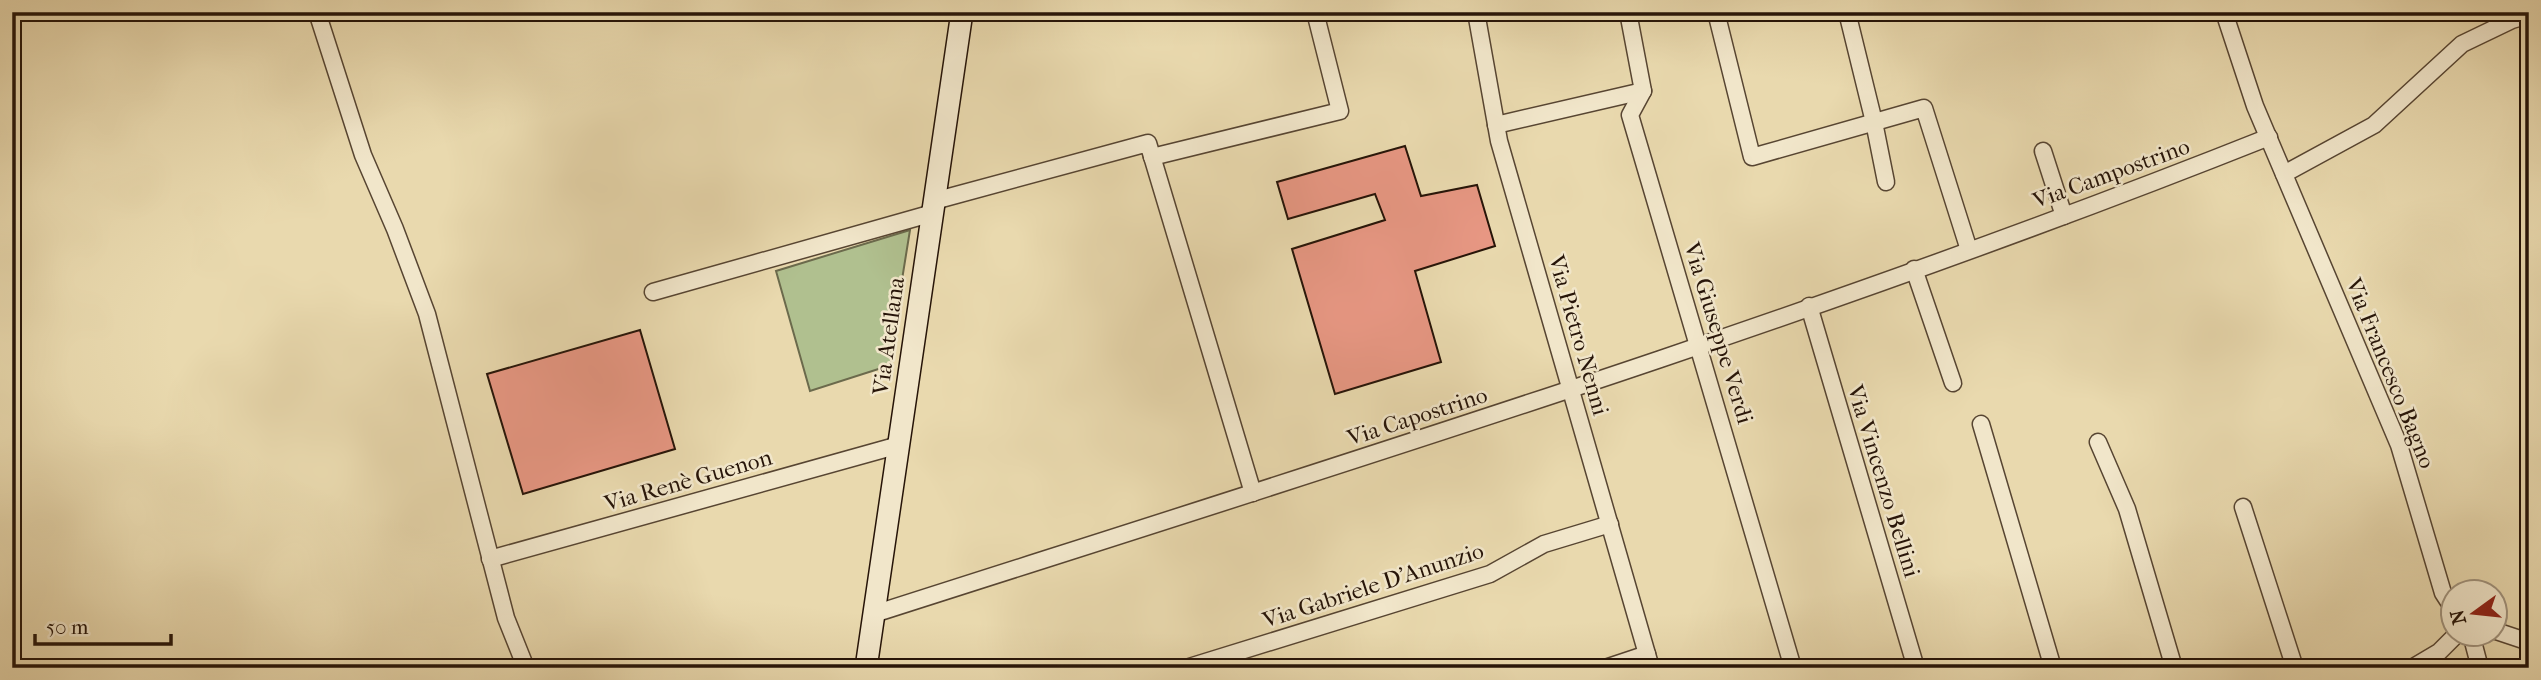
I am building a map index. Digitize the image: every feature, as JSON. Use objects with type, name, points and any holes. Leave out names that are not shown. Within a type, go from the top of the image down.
[{"type":"main road","name":"Via Atellana","points":[[866,668],[962,12]]},
{"type":"street","points":[[317,12],[363,155],[427,314],[506,618],[526,668]]},
{"type":"street","points":[[1152,157],[1340,111],[1315,12]]},
{"type":"street","name":"Via Pietro Nenni","points":[[1475,12],[1496,125],[1649,661]]},
{"type":"street","name":"Via Giuseppe Verdi","points":[[1628,12],[1643,91],[1630,115],[1700,345],[1793,668]]},
{"type":"street","points":[[1716,12],[1752,158],[1924,108],[1969,250]]},
{"type":"street","points":[[1847,12],[1886,182]]},
{"type":"street","name":"Via Francesco Bagno","points":[[2224,12],[2255,106],[2399,445],[2440,583]]},
{"type":"street","points":[[2284,174],[2374,125],[2462,44],[2512,20],[2529,15]]},
{"type":"street","points":[[1496,125],[1643,91]]},
{"type":"street","name":"Via Campostrino","points":[[1969,250],[2269,137]]},
{"type":"street","points":[[653,292],[1148,143],[1253,493]]},
{"type":"street","points":[[2043,151],[2064,216]]},
{"type":"street","name":"Via Capostrino","points":[[874,614],[1572,390],[1969,250]]},
{"type":"street","points":[[1914,269],[1953,383]]},
{"type":"street","name":"Via Vincenzo Bellini","points":[[1809,306],[1916,668]]},
{"type":"street","points":[[1981,424],[2053,668]]},
{"type":"street","points":[[2098,442],[2127,509],[2174,668]]},
{"type":"street","name":"Via Renè Guenon","points":[[491,559],[899,445]]},
{"type":"street","points":[[2243,508],[2295,668]]},
{"type":"street","name":"Via Gabriele D'Anunzio","points":[[1186,668],[1490,574],[1544,544],[1610,524]]},
{"type":"street","points":[[2510,636],[2529,642]]},
{"type":"street","points":[[2412,668],[2443,648]]},
{"type":"street","points":[[2475,648],[2480,668]]},
{"type":"street","points":[[1605,668],[1649,661]]},
{"type":"green space","points":[[910,230],[891,348],[891,365],[810,391],[776,271]]},
{"type":"building","points":[[1405,146],[1421,196],[1477,185],[1495,246],[1415,271],[1441,362],[1335,394],[1292,249],[1385,220],[1375,194],[1288,219],[1277,182]]},
{"type":"building","points":[[640,330],[675,449],[523,494],[487,374]]}]
